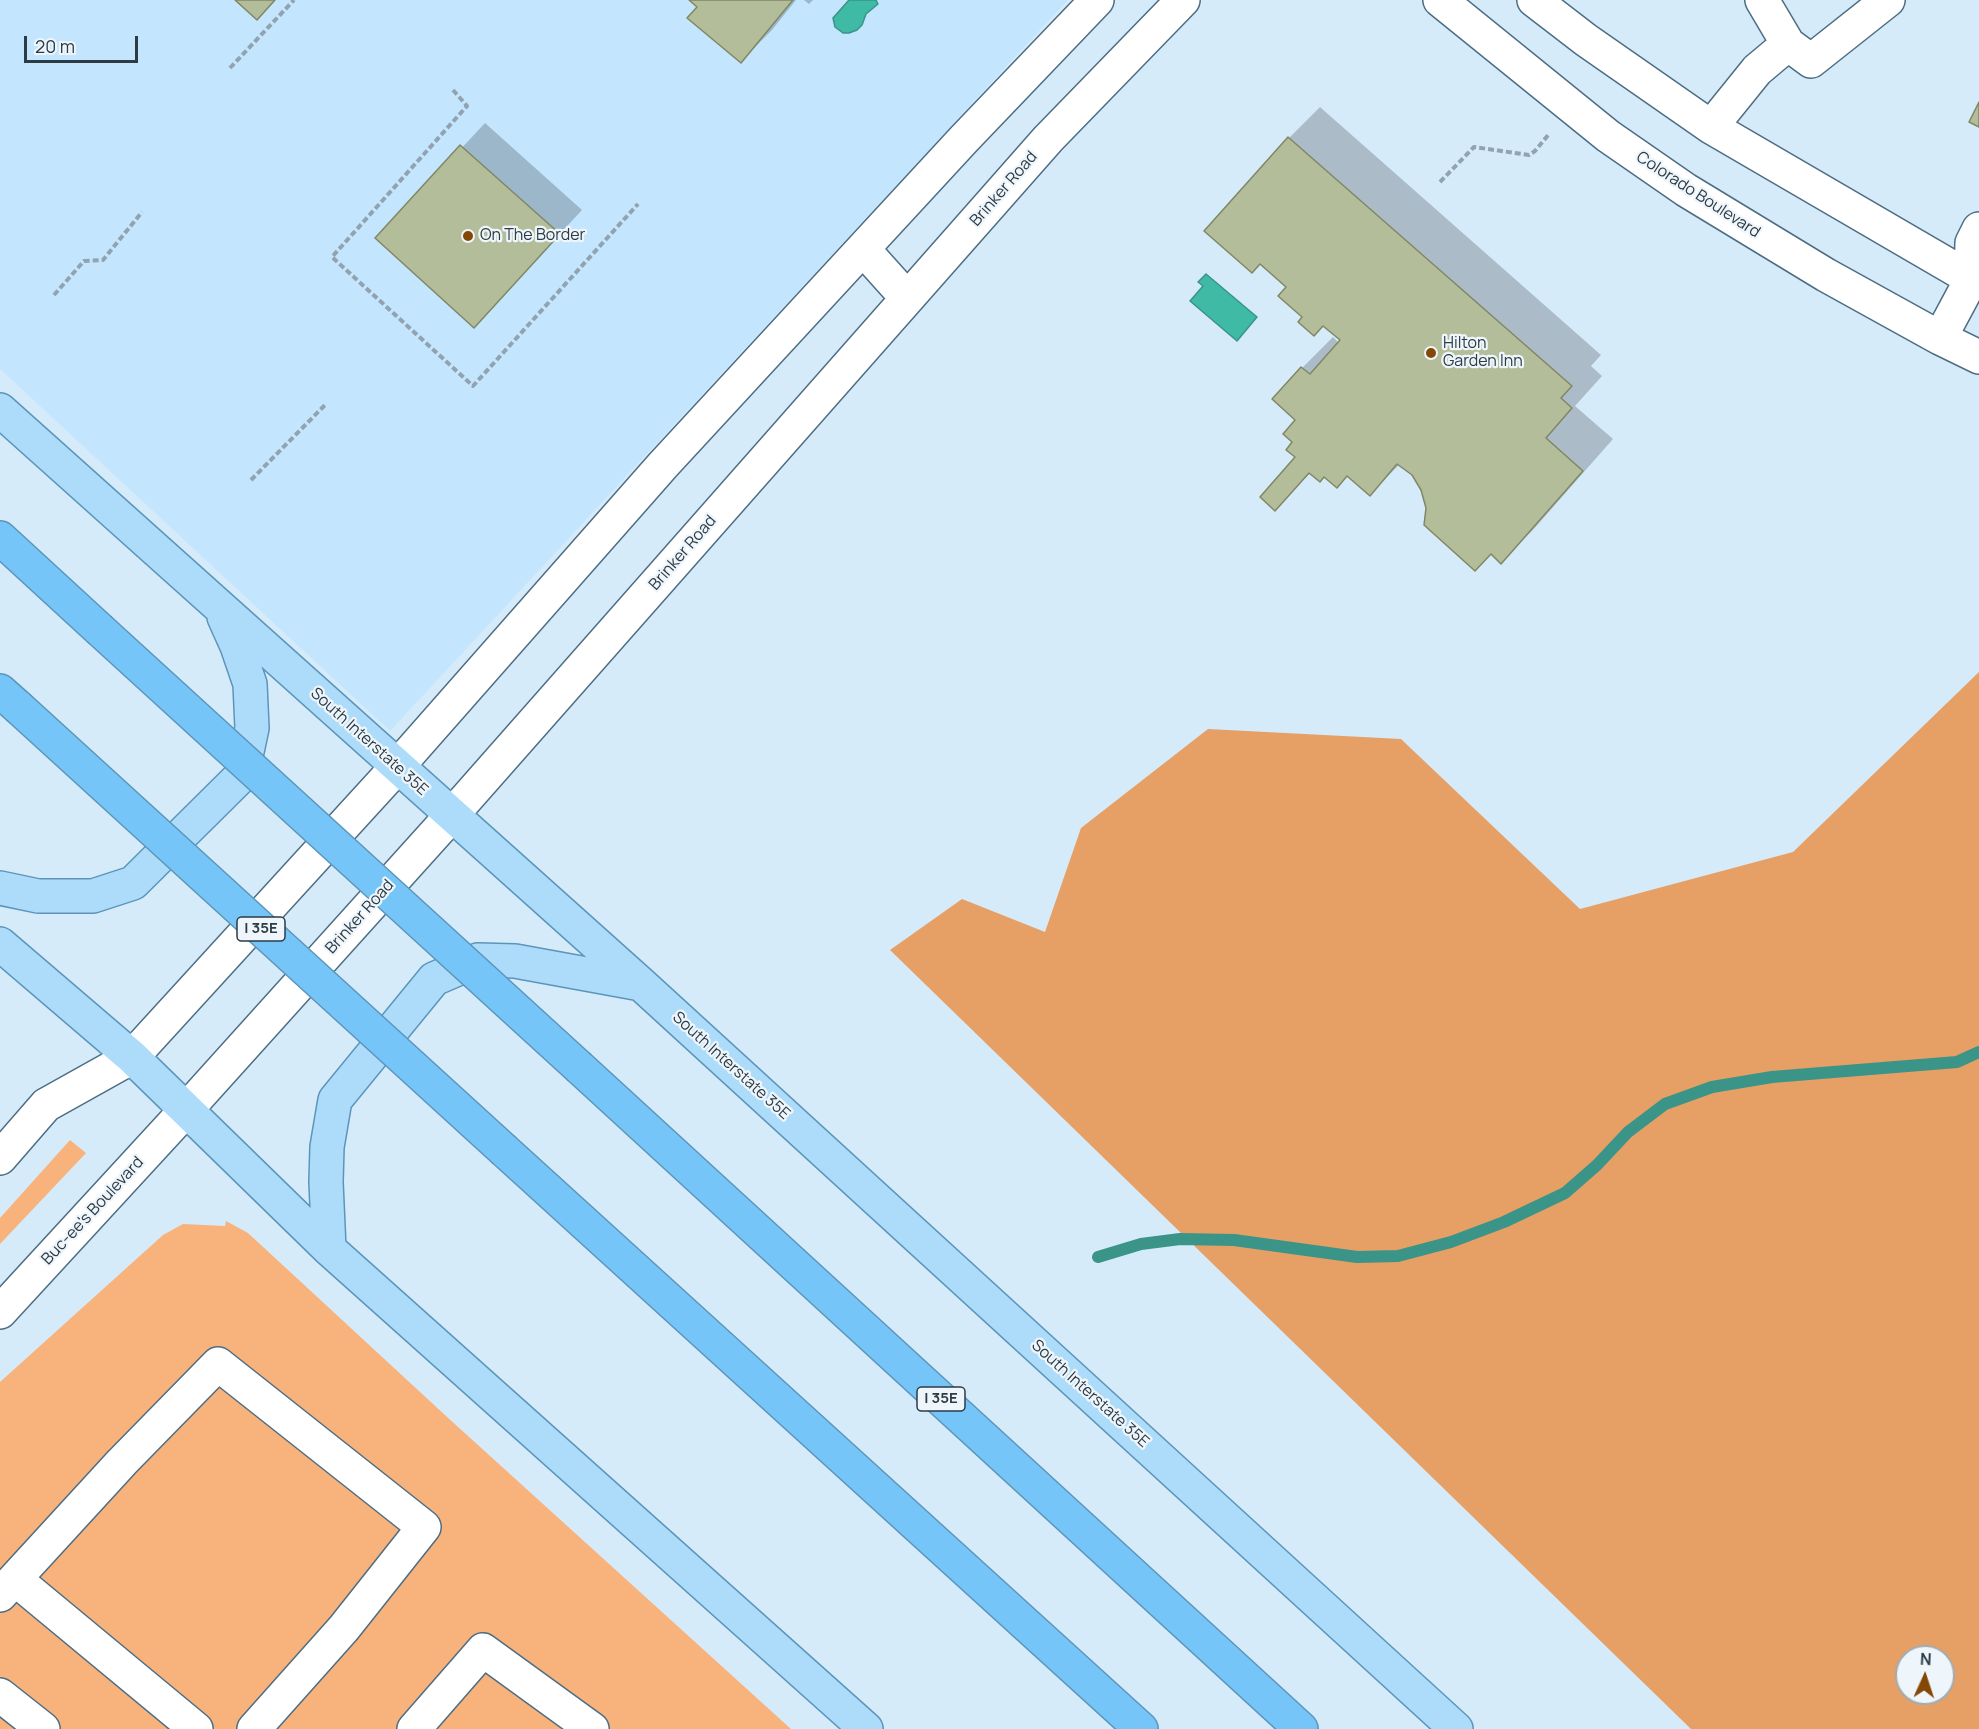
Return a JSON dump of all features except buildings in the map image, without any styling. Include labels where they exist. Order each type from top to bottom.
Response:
[{"type":"highway","name":"I 35E","points":[[0,538],[1301,1729]]},
{"type":"highway","name":"I 35E","points":[[9,699],[1141,1729]]},
{"type":"main road","name":"South Interstate 35E","points":[[0,410],[641,984],[1456,1729]]},
{"type":"main road","points":[[0,888],[38,896],[93,896],[133,884],[242,775],[252,728],[250,684],[237,646],[219,607]]},
{"type":"main road","points":[[0,944],[132,1057],[329,1249],[866,1729]]},
{"type":"main road","points":[[329,1249],[327,1147],[335,1100],[434,979],[478,960],[515,961],[641,984]]},
{"type":"street","points":[[0,1158],[46,1105],[132,1057],[397,767],[663,465],[964,139],[1097,0]]},
{"type":"street","name":"Brinker Road","points":[[186,1110],[451,816],[1048,139],[1183,0]]},
{"type":"street","name":"Colorado Boulevard","points":[[1440,0],[1608,136],[1686,190],[1826,275],[1979,357]]},
{"type":"street","points":[[1534,0],[1586,40],[1711,127],[1976,279]]},
{"type":"street","points":[[1762,0],[1788,44],[1811,61],[1888,0]]},
{"type":"street","points":[[1711,127],[1757,70],[1788,44]]},
{"type":"street","points":[[1940,338],[1976,279],[1972,243],[1979,229]]},
{"type":"street","points":[[863,249],[908,298]]},
{"type":"street","name":"Buc-ee's Boulevard","points":[[0,1312],[186,1110]]},
{"type":"street","points":[[196,1729],[7,1587],[122,1462],[218,1364],[424,1527],[344,1628],[254,1729]]},
{"type":"street","points":[[414,1729],[483,1650],[592,1729]]},
{"type":"street","points":[[0,1695],[44,1729]]},
{"type":"path","points":[[230,68],[294,0]]},
{"type":"path","points":[[453,90],[467,106],[332,257],[473,386],[638,204]]},
{"type":"path","points":[[1440,182],[1474,147],[1529,155],[1550,133]]},
{"type":"path","points":[[54,295],[84,261],[103,260],[142,212]]},
{"type":"path","points":[[251,480],[325,405]]},
{"type":"shaded area","points":[[0,0],[1068,0],[390,731],[0,369]]},
{"type":"shaded area","points":[[849,0],[876,0],[878,4],[866,14],[862,25],[857,30],[843,33],[835,27],[833,18]]},
{"type":"shaded area","points":[[1206,274],[1257,317],[1237,341],[1190,301],[1203,286],[1198,282]]},
{"type":"shaded area","points":[[1979,672],[1979,1729],[1691,1729],[890,950],[962,899],[1045,932],[1081,828],[1208,729],[1401,739],[1580,909],[1793,852]]},
{"type":"shaded area","points":[[70,1140],[86,1153],[0,1244],[0,1218]]},
{"type":"shaded area","points":[[226,1221],[248,1233],[791,1729],[0,1729],[0,1382],[163,1235],[183,1224],[225,1226]]},
{"type":"waterway","points":[[1098,1257],[1141,1244],[1180,1239],[1234,1240],[1357,1257],[1398,1256],[1451,1242],[1504,1222],[1565,1193],[1597,1165],[1628,1132],[1665,1104],[1712,1087],[1772,1077],[1957,1062],[1979,1052]]},
{"type":"place","name":"On The Border","points":[[468,236]]},
{"type":"place","name":"Hilton Garden Inn","points":[[1431,353]]}]
